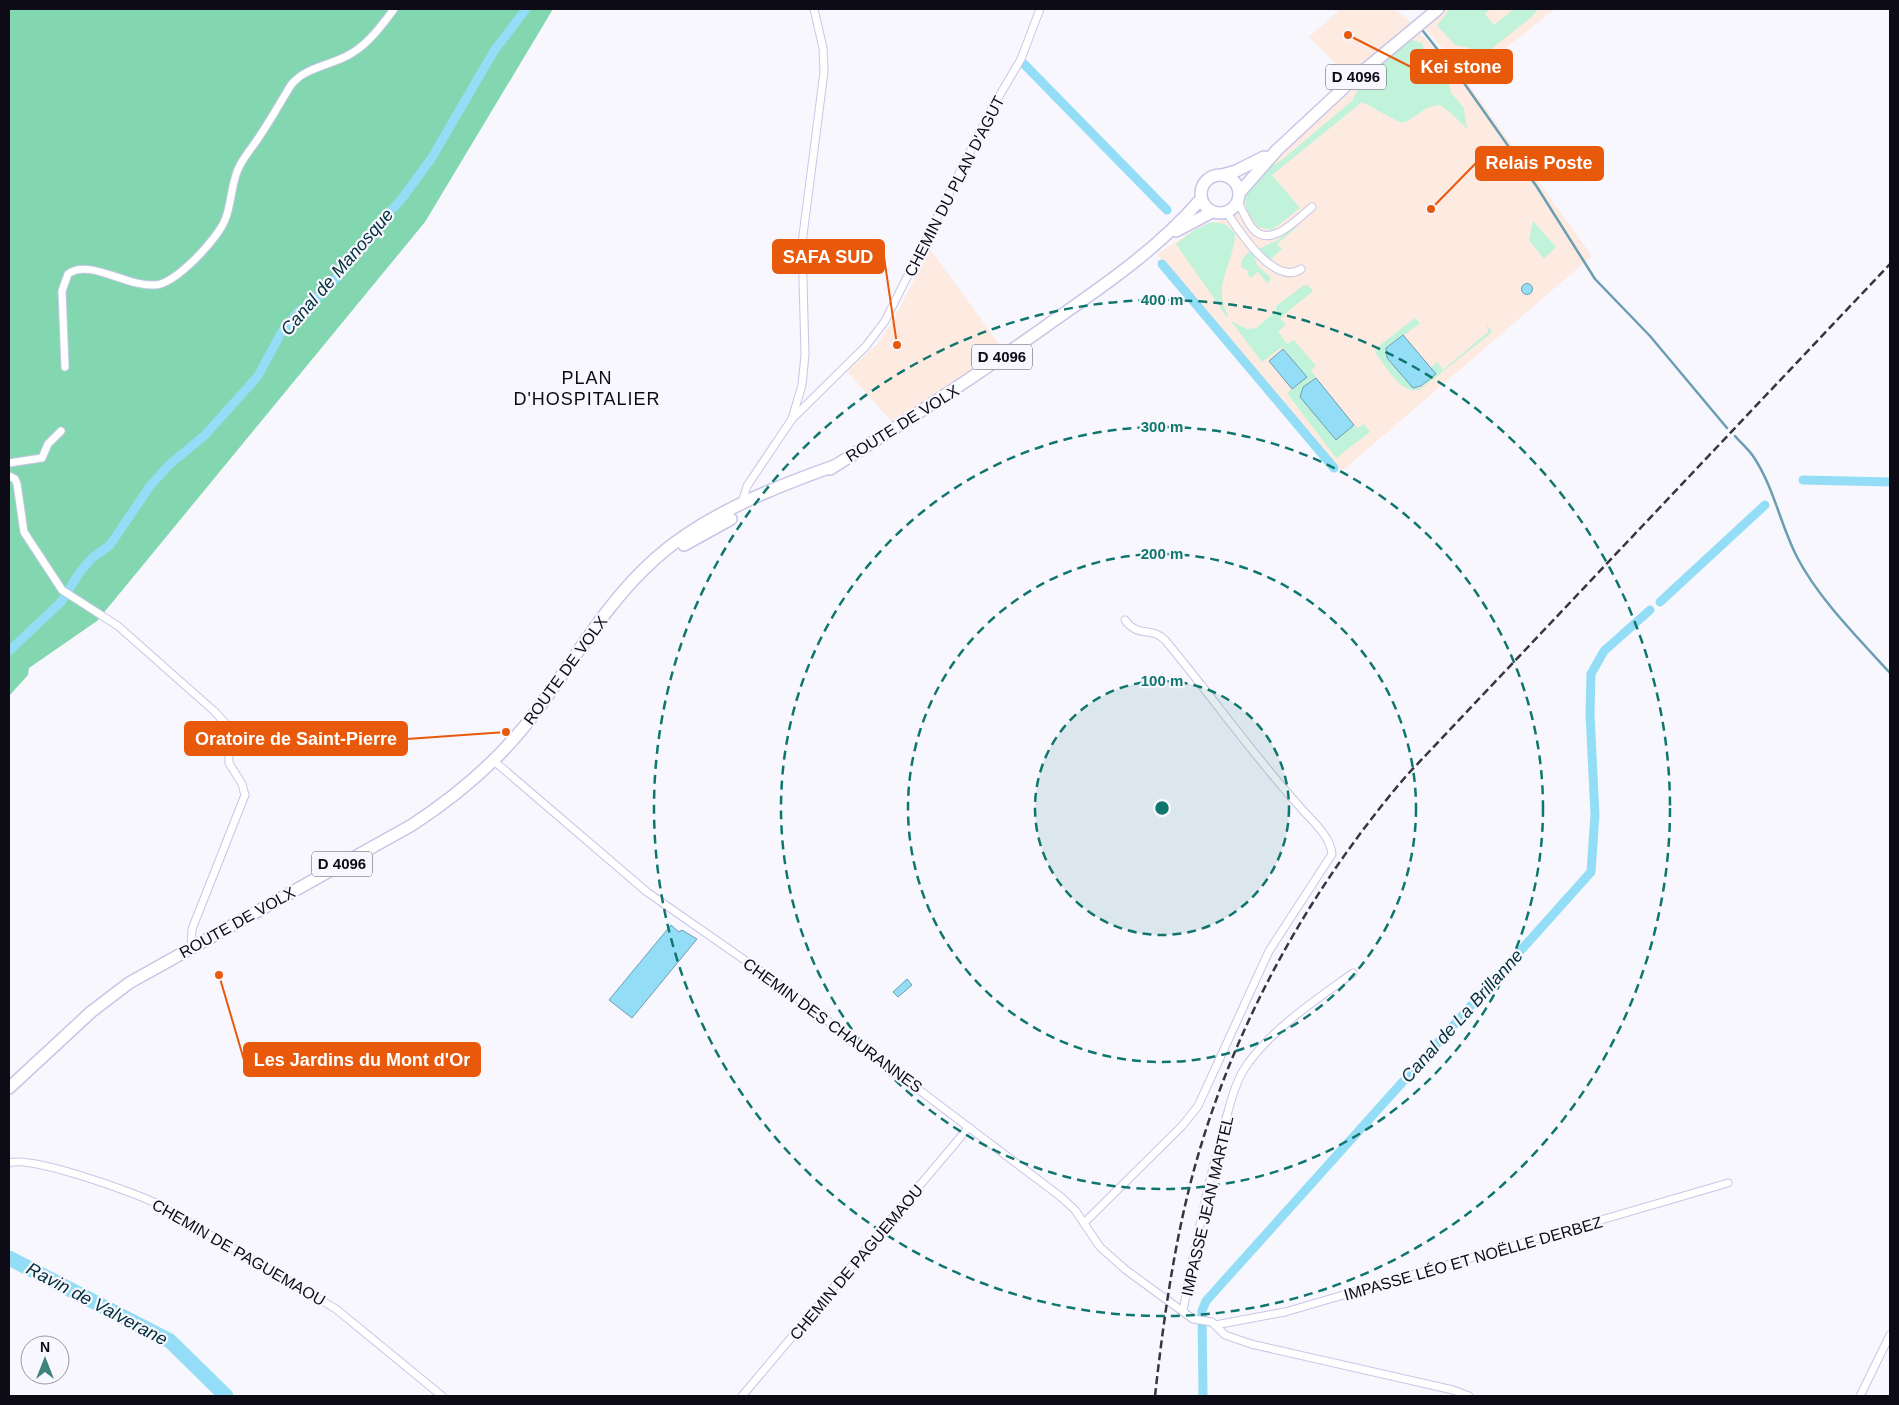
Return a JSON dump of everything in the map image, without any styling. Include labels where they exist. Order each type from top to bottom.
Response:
[{"type":"main road","name":"D 4096","points":[[1239,197],[1277,150],[1350,82],[1438,9]]},
{"type":"main road","name":"D 4096","points":[[1222,175],[1245,167],[1277,150]]},
{"type":"main road","points":[[1222,175],[1234,180],[1239,197],[1227,212],[1212,212],[1205,207],[1201,199],[1202,187],[1210,178],[1222,175]]},
{"type":"main road","name":"ROUTE DE VOLX","points":[[628,588],[697,537],[807,483],[883,438],[964,384],[1092,294],[1164,238],[1201,199]]},
{"type":"main road","name":"ROUTE DE VOLX","points":[[1164,238],[1212,212]]},
{"type":"main road","name":"ROUTE DE VOLX","points":[[9,1088],[73,1027],[111,996],[190,948],[412,825],[445,804],[494,761],[538,710],[590,635],[628,588],[646,567],[669,547],[693,530],[741,505],[808,475],[834,466]]},
{"type":"street","points":[[65,366],[62,291],[68,274],[78,268],[87,268],[130,283],[148,285],[163,284],[175,278],[221,228],[239,167],[291,85],[307,72],[357,50],[380,27],[394,9]]},
{"type":"street","points":[[697,537],[703,528],[738,510],[746,486],[792,419],[804,370],[802,243],[824,84],[823,48],[814,9]]},
{"type":"street","name":"CHEMIN DU PLAN D'AGUT","points":[[792,419],[866,346],[885,321],[992,110],[1021,59],[1040,9]]},
{"type":"street","points":[[1239,197],[1253,228],[1265,235],[1278,234],[1312,207]]},
{"type":"street","points":[[1227,212],[1253,247],[1275,270],[1291,274],[1301,269]]},
{"type":"street","points":[[9,463],[42,458],[48,444],[61,431]]},
{"type":"street","points":[[9,476],[17,484],[24,532],[62,590],[118,626],[214,711],[228,726],[229,763],[242,784],[245,795],[192,929],[190,948]]},
{"type":"street","points":[[1084,1223],[1182,1126],[1198,1106],[1269,951],[1332,854],[1331,846],[1323,833],[1265,767],[1165,640],[1159,635],[1136,631],[1125,620]]},
{"type":"street","name":"CHEMIN DES CHAURANNES","points":[[494,761],[647,892],[779,984],[1067,1202],[1103,1251],[1183,1312],[1215,1325]]},
{"type":"street","name":"IMPASSE JEAN MARTEL","points":[[1183,1312],[1206,1194],[1227,1116],[1243,1071],[1254,1056],[1284,1026],[1353,973]]},
{"type":"street","name":"CHEMIN DE PAGUEMAOU","points":[[742,1396],[969,1127]]},
{"type":"street","name":"CHEMIN DE PAGUEMAOU","points":[[9,1162],[24,1161],[106,1183],[160,1205],[336,1310],[442,1396]]},
{"type":"street","name":"IMPASSE LÉO ET NOËLLE DERBEZ","points":[[1215,1325],[1285,1312],[1728,1183]]},
{"type":"street","points":[[1215,1325],[1227,1337],[1250,1344],[1444,1388],[1469,1396]]},
{"type":"street","points":[[1860,1396],[1890,1335]]},
{"type":"shaded area","points":[[1341,9],[1394,9],[1412,23],[1355,68],[1338,66],[1309,37]]},
{"type":"shaded area","points":[[1444,9],[1555,9],[1469,77],[1423,27]]},
{"type":"shaded area","points":[[1417,30],[1464,78],[1592,256],[1342,471],[1157,254],[1201,225],[1227,219],[1270,160],[1355,88]]},
{"type":"shaded area","points":[[930,249],[1002,348],[938,393],[891,421],[847,371],[877,344],[895,317]]},
{"type":"green space","points":[[9,9],[553,9],[425,222],[97,621],[29,668],[28,675],[9,696]]},
{"type":"green space","points":[[1450,9],[1490,9],[1485,14],[1494,25],[1514,9],[1538,9],[1533,16],[1478,59],[1470,57],[1470,48],[1455,45],[1437,25]]},
{"type":"green space","points":[[1408,39],[1422,43],[1427,59],[1447,72],[1451,93],[1464,108],[1467,129],[1440,105],[1429,107],[1401,123],[1362,102],[1272,175],[1300,208],[1272,230],[1258,227],[1249,215],[1246,206],[1247,192],[1255,179],[1266,168],[1278,163],[1352,101],[1362,82]]},
{"type":"green space","points":[[1533,221],[1556,247],[1544,259],[1529,240]]},
{"type":"green space","points":[[1211,222],[1225,224],[1235,233],[1234,245],[1222,284],[1223,304],[1228,315],[1227,317],[1176,244],[1193,231]]},
{"type":"green space","points":[[1295,225],[1297,227],[1277,244],[1282,249],[1270,260],[1258,249],[1278,240]]},
{"type":"green space","points":[[1250,251],[1253,252],[1257,265],[1271,278],[1268,284],[1258,272],[1251,278],[1247,274],[1249,271],[1241,267],[1242,259]]},
{"type":"green space","points":[[1304,285],[1309,286],[1313,291],[1280,318],[1286,325],[1278,331],[1287,344],[1294,340],[1316,366],[1311,370],[1316,377],[1302,387],[1300,396],[1335,440],[1355,425],[1358,428],[1364,424],[1370,432],[1336,458],[1287,393],[1307,377],[1282,347],[1262,362],[1231,321],[1247,329],[1256,328],[1276,311],[1276,306]]},
{"type":"green space","points":[[1415,318],[1420,323],[1386,349],[1387,358],[1413,388],[1421,388],[1436,374],[1431,368],[1437,362],[1443,370],[1489,331],[1486,324],[1491,333],[1421,389],[1407,389],[1395,379],[1376,354],[1375,349]]},
{"type":"water","points":[[1527,283],[1533,289],[1527,295],[1521,289]]},
{"type":"water","points":[[1403,335],[1436,374],[1421,386],[1413,388],[1387,358],[1386,348]]},
{"type":"water","points":[[1283,349],[1307,377],[1292,389],[1269,361]]},
{"type":"water","points":[[1316,378],[1354,425],[1336,440],[1300,397],[1303,387]]},
{"type":"water","points":[[671,925],[679,932],[682,930],[697,939],[632,1018],[609,1000]]},
{"type":"water","points":[[907,979],[912,985],[898,997],[893,992]]},
{"type":"waterway","name":"Canal de Manosque","points":[[9,651],[61,602],[80,572],[92,558],[110,545],[150,486],[169,465],[205,435],[258,376],[281,333],[298,312],[315,300],[333,282],[374,228],[400,201],[431,159],[494,51],[526,9]]},
{"type":"waterway","points":[[1423,31],[1464,83],[1537,187],[1595,279],[1650,336],[1727,428]]},
{"type":"waterway","points":[[1024,64],[1167,210]]},
{"type":"waterway","points":[[1162,264],[1334,468]]},
{"type":"waterway","points":[[1735,436],[1751,453],[1760,468],[1797,557],[1816,588],[1840,618],[1890,673]]},
{"type":"waterway","name":"Canal de La Brillanne","points":[[1803,480],[1890,482]]},
{"type":"waterway","name":"Canal de La Brillanne","points":[[1660,602],[1765,505]]},
{"type":"waterway","name":"Canal de La Brillanne","points":[[1203,1396],[1202,1311],[1206,1301],[1591,872],[1595,815],[1590,714],[1591,674],[1604,651],[1650,610]]},
{"type":"waterway","name":"Ravin de Valverane","points":[[9,1258],[170,1341],[226,1396]]},
{"type":"railway","points":[[1155,1396],[1165,1315],[1179,1234],[1191,1181],[1207,1125],[1250,1017],[1305,915],[1371,820],[1407,775],[1890,264]]},
{"type":"place","name":"Kei stone","points":[[1348,35]]},
{"type":"place","name":"Relais Poste","points":[[1431,209]]},
{"type":"place","name":"SAFA SUD","points":[[897,345]]},
{"type":"place","name":"Oratoire de Saint-Pierre","points":[[506,732]]},
{"type":"place","name":"Les Jardins du Mont d'Or","points":[[219,975]]},
{"type":"district","name":"PLAN D'HOSPITALIER","points":[[587,388]]}]
